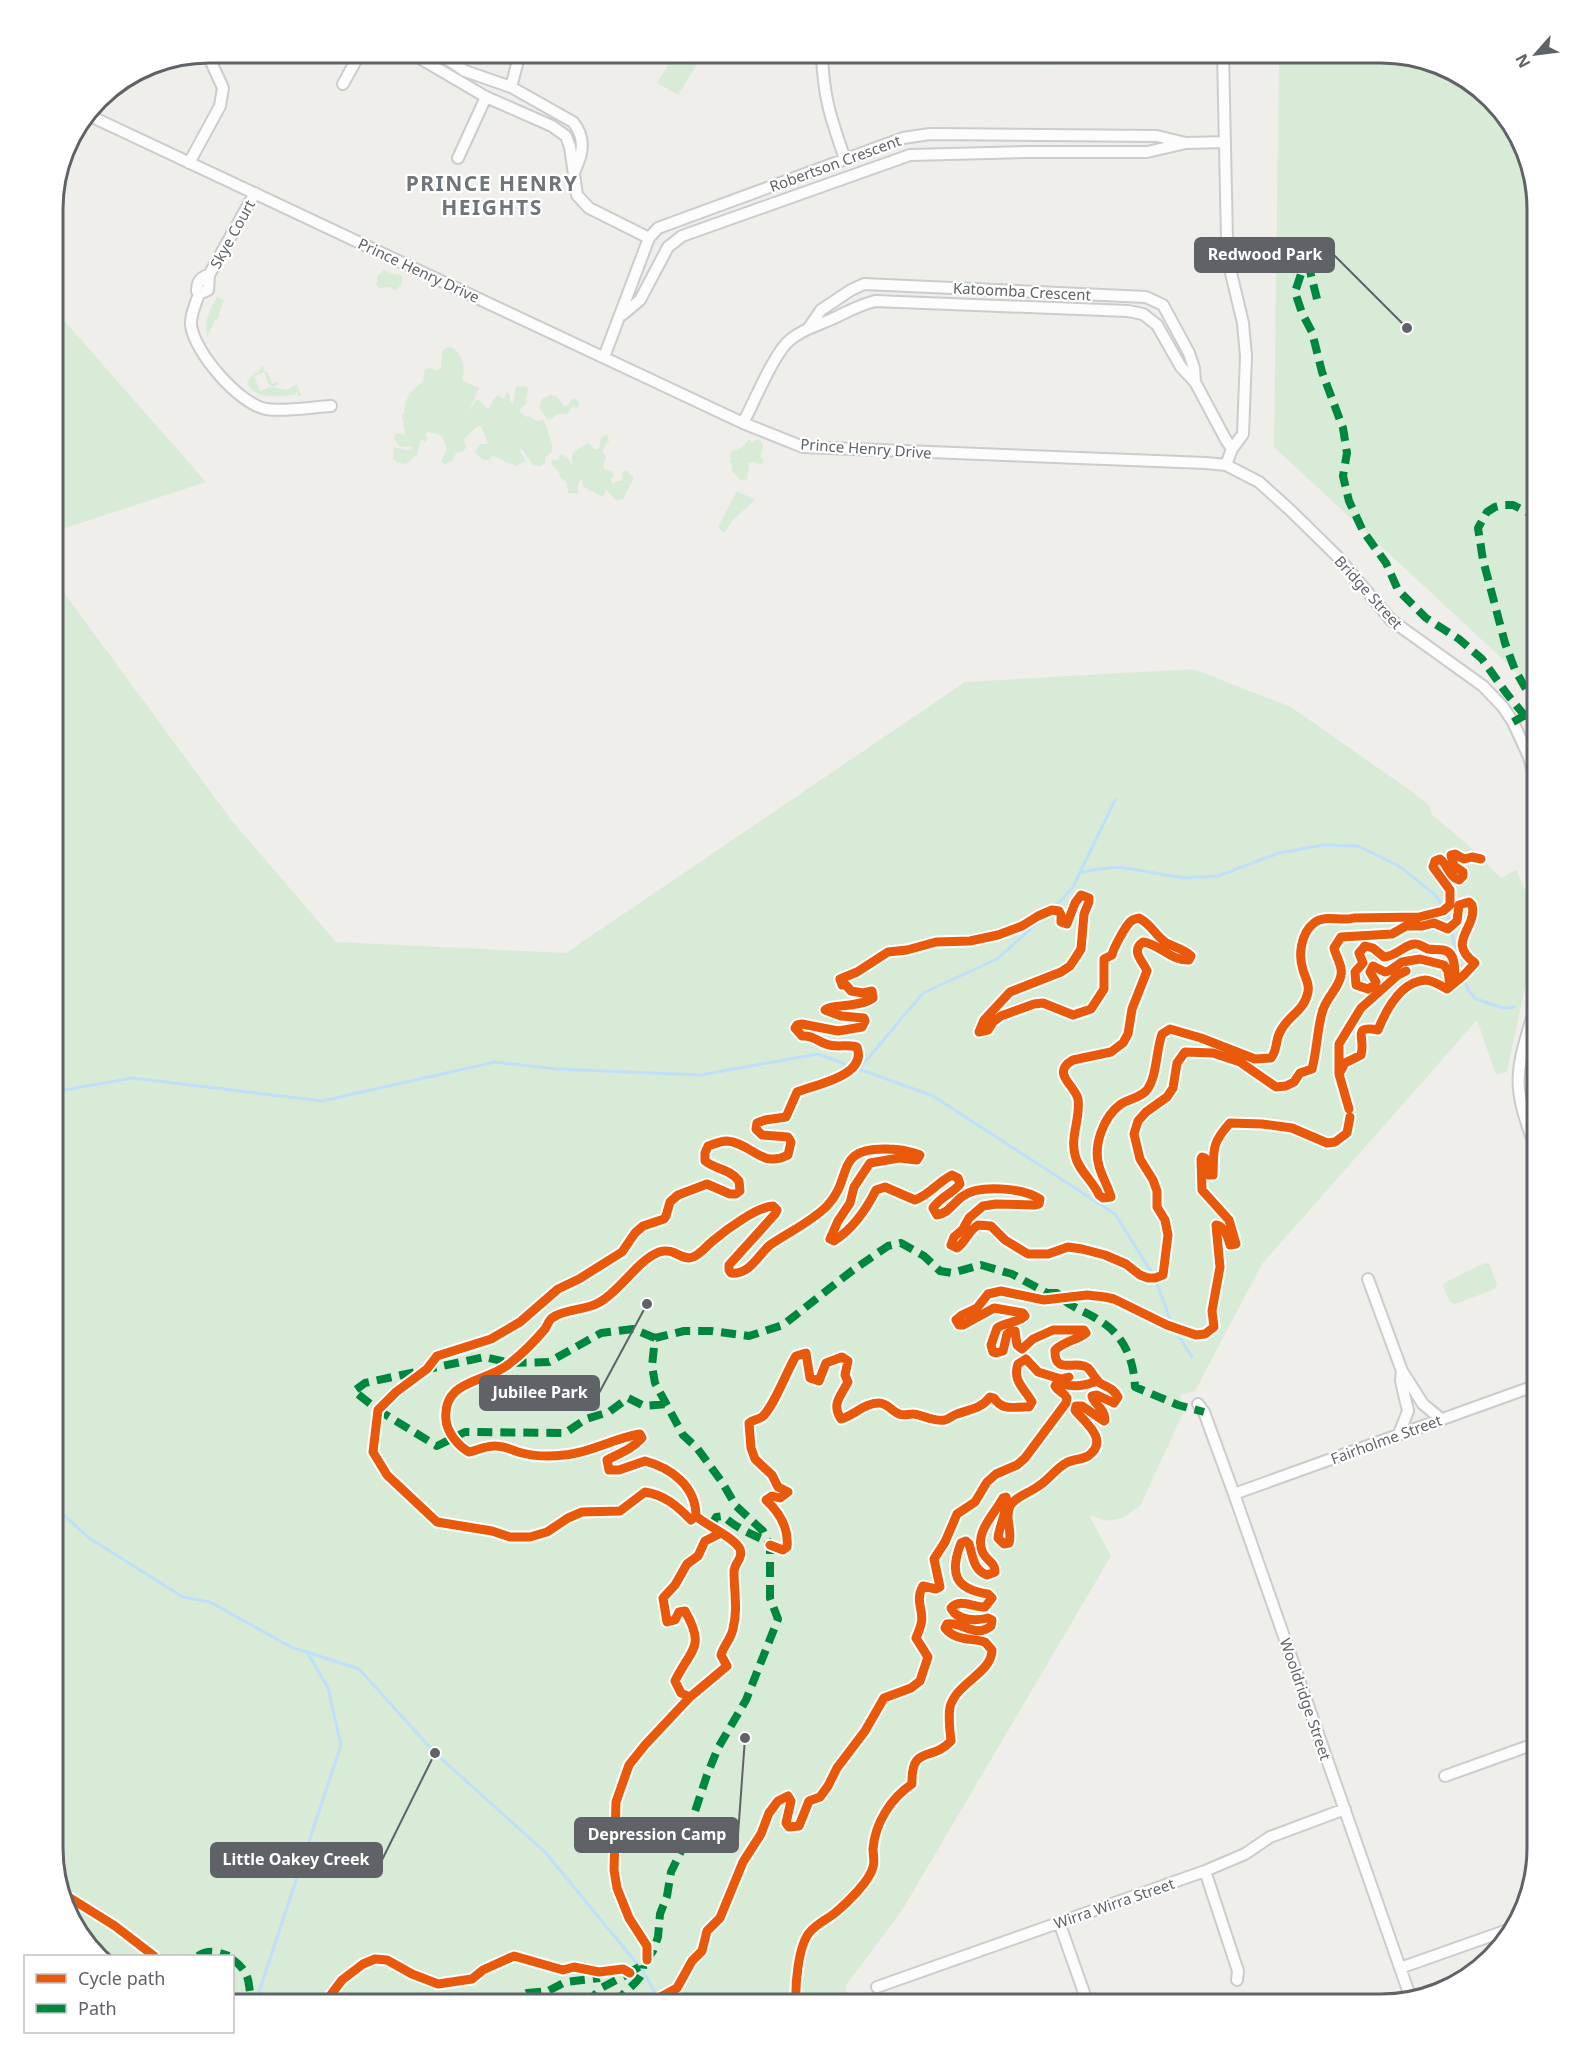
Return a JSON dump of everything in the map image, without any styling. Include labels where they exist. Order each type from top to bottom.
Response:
[{"type":"street","points":[[189,163],[220,106],[223,88],[212,63]]},
{"type":"street","points":[[343,84],[354,63]]},
{"type":"street","points":[[429,63],[486,97],[552,126],[566,136],[570,147],[577,195],[589,208],[649,238]]},
{"type":"street","points":[[454,63],[465,71],[511,87],[573,122],[582,139],[582,151],[574,171]]},
{"type":"street","points":[[511,87],[517,63]]},
{"type":"street","points":[[823,63],[825,94],[845,159]]},
{"type":"street","points":[[1223,63],[1227,240],[1231,273],[1243,323],[1246,356],[1243,434],[1232,449],[1226,465]]},
{"type":"street","points":[[458,158],[486,97]]},
{"type":"street","name":"Prince Henry Drive","points":[[95,118],[743,423],[794,444],[821,448],[1226,465]]},
{"type":"street","name":"Robertson Crescent","points":[[604,357],[649,238],[658,228],[845,159],[903,138],[930,134],[1157,136],[1185,143]]},
{"type":"street","name":"Robertson Crescent","points":[[621,315],[640,300],[668,247],[682,236],[910,155],[1147,152],[1185,143],[1225,142]]},
{"type":"street","name":"Skye Court","points":[[255,193],[209,274],[208,290],[199,294],[191,320],[195,339],[223,379],[247,401],[268,409],[331,406]]},
{"type":"street","name":"Katoomba Crescent","points":[[810,326],[822,310],[864,284],[1146,297],[1163,305],[1188,353],[1194,368],[1195,382]]},
{"type":"street","name":"Katoomba Crescent","points":[[743,423],[778,356],[789,340],[810,326],[830,320],[862,304],[875,301],[1128,311],[1143,314],[1157,325],[1181,367],[1195,382],[1232,449]]},
{"type":"street","name":"Bridge Street","points":[[1226,465],[1259,482],[1289,509],[1337,556],[1391,620],[1483,686],[1503,707],[1527,752]]},
{"type":"street","points":[[1527,1041],[1520,1066],[1519,1088],[1527,1123]]},
{"type":"street","points":[[1368,1280],[1402,1371],[1423,1404],[1442,1419]]},
{"type":"street","points":[[1399,1434],[1408,1411],[1401,1381],[1402,1371]]},
{"type":"street","name":"Fairholme Street","points":[[1234,1494],[1527,1389]]},
{"type":"street","name":"Wooldridge Street","points":[[1198,1404],[1204,1412],[1234,1494],[1408,1991]]},
{"type":"street","points":[[1445,1776],[1527,1747]]},
{"type":"street","name":"Wirra Wirra Street","points":[[877,1987],[1205,1871],[1245,1854],[1270,1837],[1345,1809]]},
{"type":"street","points":[[1205,1871],[1238,1971],[1237,1980]]},
{"type":"street","points":[[1059,1922],[1084,1994]]},
{"type":"street","points":[[1400,1968],[1499,1933]]},
{"type":"green space","points":[[669,63],[698,63],[678,95],[657,83]]},
{"type":"green space","points":[[1018,63],[1053,63],[1053,65]]},
{"type":"green space","points":[[1279,63],[1390,63],[1437,74],[1470,93],[1497,120],[1512,145],[1526,190],[1527,682],[1274,447]]},
{"type":"green space","points":[[384,270],[403,277],[401,285],[395,291],[390,287],[379,288],[376,285],[378,275]]},
{"type":"green space","points":[[217,297],[224,300],[220,316],[215,320],[207,337],[207,321]]},
{"type":"green space","points":[[63,319],[206,482],[63,529]]},
{"type":"green space","points":[[450,347],[461,356],[464,371],[462,380],[479,388],[468,414],[476,400],[480,400],[488,410],[498,395],[504,399],[507,392],[513,404],[516,387],[526,386],[528,389],[527,403],[519,410],[526,417],[529,416],[536,421],[544,420],[552,444],[552,452],[545,458],[545,463],[541,466],[533,465],[522,449],[520,451],[526,461],[516,466],[493,456],[488,460],[483,460],[475,452],[480,444],[488,444],[481,426],[478,426],[464,439],[466,448],[456,453],[453,460],[445,464],[441,462],[447,449],[443,438],[427,432],[425,435],[428,439],[425,442],[421,439],[417,455],[406,464],[398,463],[393,459],[394,447],[406,450],[412,448],[411,446],[400,447],[394,438],[395,434],[405,433],[402,414],[404,414],[408,395],[423,381],[425,369],[431,368],[437,371],[441,368],[442,352],[445,348]]},
{"type":"green space","points":[[262,365],[265,372],[268,372],[272,384],[278,382],[279,384],[273,387],[269,385],[264,372],[254,376],[260,391],[270,387],[287,390],[297,384],[301,396],[298,396],[297,392],[294,395],[267,396],[255,392],[247,382],[255,372],[258,373]]},
{"type":"green space","points":[[551,395],[556,396],[564,406],[576,398],[579,407],[576,408],[573,405],[568,414],[557,414],[550,420],[547,419],[539,408],[542,399]]},
{"type":"green space","points":[[607,434],[609,442],[602,450],[606,457],[603,467],[612,471],[614,476],[611,478],[612,484],[622,481],[622,473],[626,470],[634,478],[623,499],[615,500],[606,489],[603,497],[583,487],[582,479],[578,483],[578,494],[568,493],[567,483],[561,478],[558,470],[551,465],[552,460],[558,460],[563,454],[565,458],[567,456],[572,466],[572,453],[588,443],[594,449],[599,449],[601,438]]},
{"type":"green space","points":[[750,439],[752,443],[758,439],[762,442],[763,448],[760,455],[764,462],[760,465],[755,462],[749,463],[747,479],[741,481],[732,470],[732,464],[729,462],[730,455]]},
{"type":"green space","points":[[737,491],[755,500],[733,520],[724,533],[718,527]]},
{"type":"green space","points":[[63,592],[232,821],[336,942],[566,953],[965,682],[1193,669],[1291,707],[1430,806],[1431,814],[1467,844],[1501,878],[1516,870],[1527,895],[1527,978],[1507,1071],[1496,1075],[1477,1020],[1262,1264],[1195,1391],[1180,1395],[1184,1411],[1140,1506],[1122,1518],[1107,1521],[1089,1515],[1111,1556],[901,1912],[846,1985],[845,1994],[234,1994],[234,1955],[110,1955],[99,1944],[78,1912],[68,1885],[63,1848]]},
{"type":"green space","points":[[1485,1263],[1489,1264],[1497,1283],[1495,1289],[1455,1304],[1450,1302],[1443,1286],[1446,1282]]},
{"type":"waterway","points":[[859,1069],[923,993],[997,959],[1052,910],[1073,887],[1115,800]]},
{"type":"waterway","points":[[1080,873],[1119,867],[1184,878],[1218,876],[1279,853],[1323,845],[1358,846],[1399,866],[1434,894],[1441,903],[1452,926],[1453,939],[1468,990],[1476,999],[1503,1008],[1514,1007]]},
{"type":"waterway","points":[[63,1090],[133,1078],[322,1101],[495,1062],[557,1069],[700,1075],[818,1054],[933,1096],[1115,1214],[1155,1278],[1173,1327],[1192,1357]]},
{"type":"waterway","points":[[63,1514],[89,1538],[183,1597],[210,1602],[291,1647],[359,1669],[435,1753],[545,1852],[643,1971],[656,1994]]},
{"type":"waterway","points":[[258,1994],[341,1745],[328,1688],[307,1652]]},
{"type":"marked path","points":[[1317,299],[1307,266],[1301,274],[1295,292],[1312,332],[1322,372],[1343,428],[1347,453],[1343,476],[1349,501],[1363,531],[1386,563],[1398,590],[1426,618],[1459,639],[1482,659],[1525,716]]},
{"type":"marked path","points":[[1527,512],[1513,505],[1495,507],[1487,512],[1478,528],[1483,560],[1505,643],[1515,670],[1527,691]]},
{"type":"marked path","points":[[1513,722],[1527,714]]},
{"type":"marked path","points":[[626,1974],[643,1965],[653,1951],[671,1872],[684,1845],[707,1775],[718,1748],[746,1700],[778,1619],[770,1598],[770,1545],[763,1531],[736,1506],[697,1448],[683,1435],[655,1383],[652,1366],[655,1338],[684,1331],[711,1331],[749,1336],[783,1325],[853,1270],[888,1246],[901,1243],[924,1256],[940,1271],[952,1273],[981,1265],[1012,1274],[1047,1293],[1057,1293],[1071,1305],[1106,1325],[1120,1339],[1129,1357],[1135,1387],[1178,1405],[1204,1412]]},
{"type":"marked path","points":[[655,1338],[633,1329],[601,1333],[549,1362],[511,1363],[484,1357],[365,1383],[354,1391],[378,1410],[437,1446],[465,1432],[565,1433],[586,1419],[609,1412],[628,1398],[644,1406],[668,1404]]},
{"type":"marked path","points":[[710,1525],[716,1517],[723,1516],[739,1528],[769,1542]]},
{"type":"marked path","points":[[200,1955],[209,1952],[226,1955]]},
{"type":"marked path","points":[[234,1961],[248,1978],[250,1994]]},
{"type":"marked path","points":[[623,1994],[641,1976],[643,1965]]},
{"type":"marked path","points":[[596,1994],[601,1988],[630,1973]]},
{"type":"marked path","points":[[525,1994],[548,1991],[565,1982],[600,1978]]},
{"type":"cycle path","points":[[1447,989],[1475,963],[1467,955],[1462,941],[1473,913],[1469,902],[1459,905],[1457,921],[1448,929],[1434,923],[1406,926],[1392,934],[1341,937],[1334,948],[1340,965],[1340,980],[1324,1008],[1312,1069],[1300,1073],[1294,1082],[1276,1087],[1240,1062],[1213,1053],[1185,1052],[1177,1063],[1173,1088],[1167,1097],[1146,1112],[1138,1121],[1134,1134],[1140,1159],[1157,1191],[1157,1207],[1165,1220],[1168,1235],[1163,1275],[1148,1278],[1126,1264],[1082,1249],[1068,1247],[1048,1254],[1028,1254],[1005,1240],[991,1226],[978,1225],[957,1248],[951,1245],[954,1237],[963,1229],[969,1218],[983,1206],[1034,1205],[1039,1204],[1040,1199],[1012,1190],[979,1190],[963,1196],[948,1210],[937,1215],[933,1208],[960,1184],[958,1178],[952,1175],[915,1200],[885,1187],[876,1190],[859,1218],[834,1241],[830,1239],[838,1221],[850,1203],[854,1187],[870,1163],[899,1158],[917,1160],[920,1155],[900,1150],[871,1150],[859,1153],[852,1159],[835,1195],[821,1212],[770,1245],[749,1268],[738,1273],[731,1273],[729,1265],[775,1214],[777,1210],[773,1206],[742,1219],[693,1257],[685,1258],[670,1251],[659,1252],[651,1256],[607,1297],[589,1307],[552,1318],[537,1339],[509,1364],[458,1389],[451,1397],[447,1407],[448,1429],[461,1446],[469,1452],[495,1446],[541,1456],[558,1456],[574,1454],[640,1434],[642,1438],[634,1445],[607,1460],[609,1470],[619,1470],[645,1461],[664,1468],[681,1480],[692,1496],[696,1516],[691,1520],[670,1502],[645,1492],[620,1511],[582,1512],[547,1532],[530,1537],[510,1537],[492,1531],[437,1522],[387,1475],[373,1452],[378,1410],[396,1392],[427,1369],[437,1356],[491,1339],[520,1322],[558,1289],[579,1279],[622,1252],[635,1233],[643,1226],[664,1219],[670,1202],[678,1195],[707,1184],[730,1194],[740,1191],[739,1181],[735,1177],[705,1161],[708,1146],[727,1141],[771,1159],[788,1155],[791,1142],[788,1137],[762,1135],[756,1129],[757,1123],[786,1117],[797,1092],[838,1078],[855,1065],[858,1057],[857,1047],[826,1044],[812,1037],[802,1036],[795,1028],[802,1024],[838,1031],[862,1027],[864,1018],[841,1016],[825,1010],[873,998],[872,991],[863,993],[851,991],[846,985],[842,985],[840,979],[857,972],[888,952],[907,950],[936,942],[970,941],[998,935],[1022,926],[1052,910],[1059,911],[1061,922],[1067,924],[1075,903],[1081,895],[1089,898],[1084,914],[1081,949],[1070,966],[1061,972],[1010,992],[984,1020],[979,1032],[988,1030],[1001,1016],[1034,1004],[1043,1003],[1073,1015],[1091,1009],[1104,989],[1104,959],[1112,955],[1125,928],[1134,919],[1139,918],[1165,942],[1191,956],[1189,960],[1182,960],[1149,943],[1143,942],[1139,945],[1137,952],[1147,971],[1132,1009],[1128,1034],[1123,1043],[1111,1052],[1073,1060],[1066,1065],[1064,1070],[1066,1079],[1078,1099],[1074,1141],[1077,1160],[1099,1195],[1103,1198],[1111,1197],[1097,1158],[1101,1132],[1109,1116],[1121,1104],[1137,1097],[1150,1086],[1162,1034],[1170,1029],[1201,1038],[1255,1059],[1271,1058],[1283,1026],[1306,999],[1308,986],[1301,951],[1303,938],[1314,923],[1323,919],[1419,917],[1443,911],[1450,905],[1450,890],[1433,867],[1435,861],[1440,859],[1459,880],[1463,872],[1454,866],[1451,855],[1455,854],[1464,859],[1472,857],[1481,859]]},
{"type":"cycle path","points":[[1450,986],[1448,971],[1444,965],[1420,959],[1402,962],[1385,972],[1373,966],[1370,972],[1376,982],[1375,985],[1368,989],[1356,985],[1355,972],[1363,963],[1359,953],[1365,946],[1373,948],[1384,957],[1412,944],[1428,949],[1443,950],[1448,952],[1453,959],[1454,983]]},
{"type":"cycle path","points":[[1339,1074],[1339,1044],[1361,1008],[1398,975],[1406,971]]},
{"type":"cycle path","points":[[1349,1109],[1339,1074],[1345,1063],[1361,1055],[1362,1031],[1365,1029],[1378,1030],[1395,998],[1401,991],[1416,982],[1430,981],[1447,989]]},
{"type":"cycle path","points":[[796,1994],[798,1967],[805,1939],[815,1927],[845,1904],[871,1873],[874,1865],[874,1839],[885,1812],[897,1796],[912,1784],[915,1763],[919,1758],[937,1751],[951,1741],[950,1707],[959,1691],[980,1672],[990,1658],[992,1650],[985,1642],[959,1637],[945,1628],[947,1624],[953,1624],[979,1631],[991,1626],[992,1620],[988,1618],[978,1620],[962,1618],[951,1608],[962,1603],[985,1607],[992,1598],[988,1594],[968,1588],[958,1578],[956,1563],[961,1543],[966,1541],[969,1544],[974,1562],[982,1573],[987,1575],[995,1572],[994,1566],[983,1553],[981,1538],[986,1524],[1003,1498],[1006,1497],[1007,1501],[998,1538],[1004,1544],[1009,1543],[1010,1538],[1008,1511],[1012,1503],[1041,1484],[1062,1466],[1088,1456],[1094,1450],[1097,1444],[1096,1437],[1089,1425],[1075,1410],[1076,1406],[1082,1406],[1104,1421],[1105,1416],[1092,1396],[1097,1395],[1114,1403],[1118,1397],[1112,1390],[1100,1383],[1088,1368],[1058,1363],[1055,1350],[1086,1333],[1084,1330],[1053,1330],[1033,1339],[1022,1349],[1017,1345],[1015,1331],[1011,1331],[1007,1334],[1003,1351],[996,1353],[993,1352],[991,1345],[997,1328],[1022,1318],[1025,1316],[1023,1313],[994,1308],[963,1325],[959,1325],[956,1320],[977,1308],[988,1294],[1001,1291],[1044,1300],[1087,1295],[1114,1299],[1167,1325],[1196,1335],[1205,1334],[1214,1327],[1212,1311],[1220,1267],[1216,1225],[1227,1235],[1230,1245],[1236,1244],[1229,1220],[1202,1190],[1202,1157],[1205,1158],[1209,1175],[1213,1175],[1215,1148],[1219,1136],[1230,1123],[1292,1128],[1327,1143],[1335,1142],[1347,1133],[1350,1117]]},
{"type":"cycle path","points":[[770,1545],[783,1550],[787,1547],[787,1533],[782,1521],[766,1500],[772,1496],[780,1498],[788,1492],[778,1487],[772,1475],[755,1459],[751,1448],[749,1423],[767,1412],[796,1356],[806,1353],[810,1378],[819,1381],[826,1363],[842,1357],[848,1361],[845,1375],[848,1382],[837,1404],[841,1419],[869,1405],[879,1403],[885,1404],[901,1415],[916,1414],[941,1420],[979,1406],[990,1397],[1005,1407],[1029,1407],[1032,1402],[1017,1375],[1018,1364],[1026,1359],[1038,1372],[1061,1379],[1069,1377]]},
{"type":"cycle path","points":[[666,1994],[677,1988],[692,1961],[702,1951],[707,1931],[720,1918],[743,1862],[761,1834],[769,1813],[778,1801],[788,1796],[791,1801],[786,1823],[789,1827],[799,1826],[809,1801],[820,1797],[837,1768],[865,1731],[884,1698],[911,1688],[920,1681],[928,1657],[916,1638],[922,1620],[920,1591],[923,1586],[936,1589],[940,1587],[934,1559],[945,1542],[957,1514],[975,1502],[987,1482],[996,1474],[1017,1465],[1025,1458],[1066,1403],[1066,1396],[1055,1386],[1057,1383],[1077,1386],[1097,1381]]},
{"type":"cycle path","points":[[647,1960],[647,1946],[629,1918],[617,1888],[614,1870],[616,1802],[629,1765],[645,1745],[690,1697],[727,1666],[721,1655],[731,1636],[736,1608],[734,1571],[740,1549],[732,1540],[696,1516]]},
{"type":"cycle path","points":[[690,1697],[681,1693],[675,1681],[694,1648],[695,1633],[685,1611],[679,1612],[675,1620],[667,1622],[663,1598],[675,1585],[687,1564],[698,1556],[705,1541],[719,1534]]},
{"type":"cycle path","points":[[73,1899],[115,1926],[153,1955]]},
{"type":"cycle path","points":[[332,1994],[342,1980],[363,1964],[375,1959],[387,1960],[412,1974],[438,1984],[472,1979],[483,1970],[514,1956],[563,1970],[574,1967],[599,1972],[623,1969],[630,1973]]},
{"type":"place","name":"Redwood Park","points":[[1407,328]]},
{"type":"place","name":"Jubilee Park","points":[[647,1304]]},
{"type":"place","name":"Depression Camp","points":[[745,1738]]},
{"type":"place","name":"Little Oakey Creek","points":[[435,1753]]},
{"type":"district","name":"PRINCE HENRY HEIGHTS","points":[[492,195]]}]
